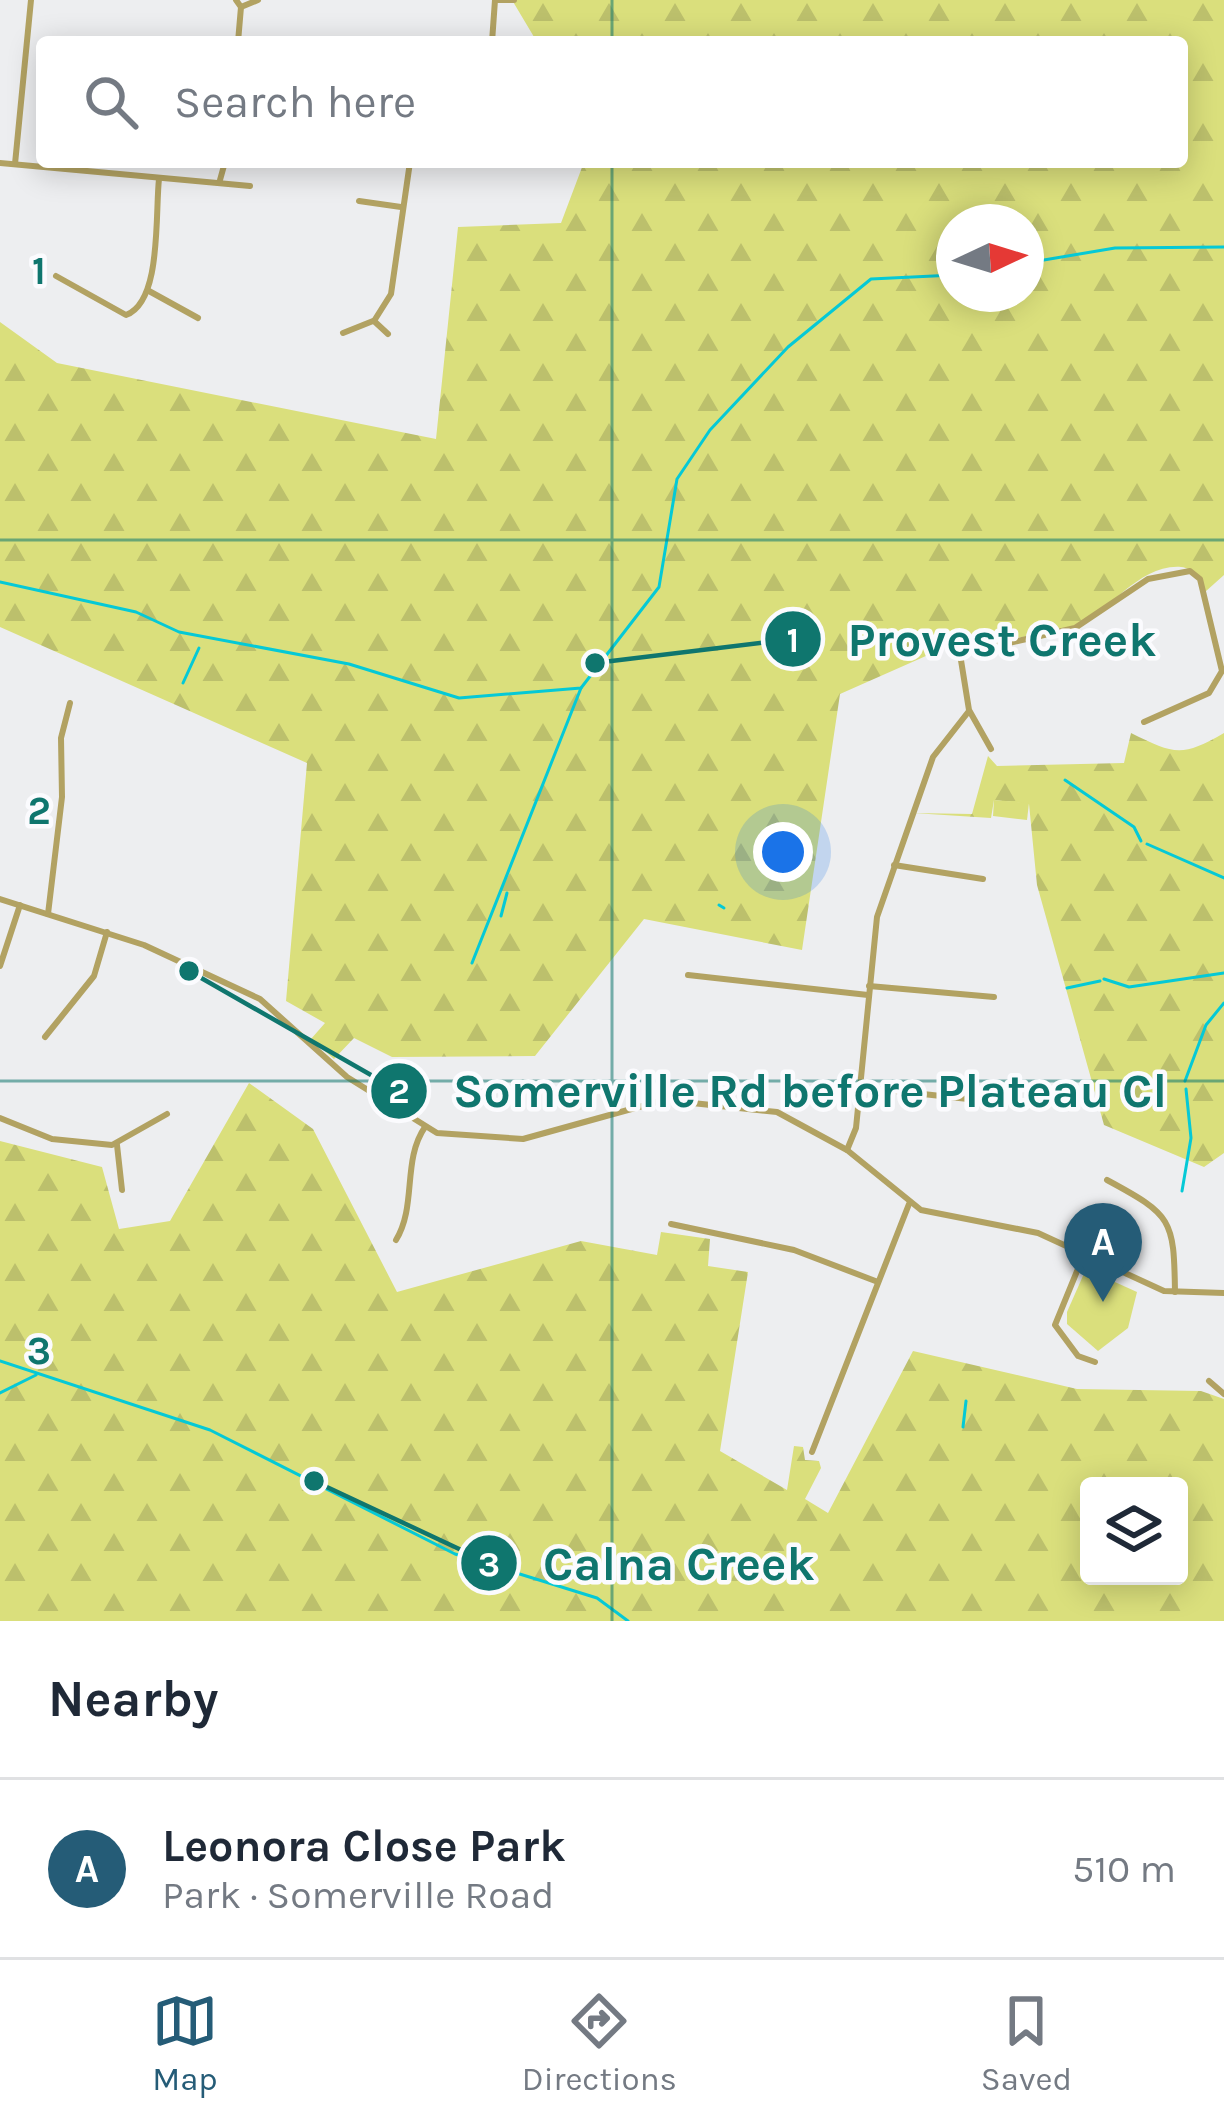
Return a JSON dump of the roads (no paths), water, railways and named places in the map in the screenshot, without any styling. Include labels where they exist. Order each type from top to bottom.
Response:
[{"type":"street","points":[[15,165],[31,0]]},
{"type":"street","points":[[238,36],[238,4],[258,0]]},
{"type":"street","points":[[493,36],[497,0],[514,0]]},
{"type":"street","points":[[26,49],[36,50]]},
{"type":"street","points":[[0,163],[36,167]]},
{"type":"street","points":[[48,168],[250,186]]},
{"type":"street","points":[[220,180],[223,168]]},
{"type":"street","points":[[343,333],[374,321],[391,294],[409,168]]},
{"type":"street","points":[[56,276],[126,316],[140,308],[149,291],[159,178]]},
{"type":"street","points":[[359,201],[400,207]]},
{"type":"street","points":[[149,291],[199,318]]},
{"type":"street","points":[[374,321],[388,334]]},
{"type":"street","points":[[991,748],[969,710],[958,665],[966,650],[1075,628],[1141,583],[1166,573],[1196,573],[1222,658],[1218,683],[1190,703],[1144,722]]},
{"type":"street","points":[[47,914],[62,797],[61,738],[70,703]]},
{"type":"street","points":[[847,1150],[860,1088],[873,934],[933,758],[969,710]]},
{"type":"street","points":[[894,865],[983,879]]},
{"type":"street","points":[[0,899],[107,932],[272,1005],[347,1077],[425,1127],[456,1137],[524,1138],[650,1102],[677,1100],[777,1112],[847,1150],[909,1204],[1038,1233],[1144,1284],[1175,1292],[1224,1293]]},
{"type":"street","points":[[0,966],[20,905]]},
{"type":"street","points":[[45,1037],[94,976],[107,932]]},
{"type":"street","points":[[688,975],[994,997]]},
{"type":"street","points":[[860,1088],[1004,1103]]},
{"type":"street","points":[[0,1118],[52,1139],[117,1144],[167,1114]]},
{"type":"street","points":[[396,1240],[408,1209],[415,1142],[425,1127]]},
{"type":"street","points":[[117,1144],[122,1190]]},
{"type":"street","points":[[1108,1180],[1158,1208],[1168,1220],[1174,1234],[1175,1292]]},
{"type":"street","points":[[812,1452],[909,1204]]},
{"type":"street","points":[[671,1224],[794,1250],[878,1282]]},
{"type":"street","points":[[1084,1254],[1055,1325],[1078,1356],[1095,1362]]},
{"type":"street","points":[[1209,1381],[1224,1394]]},
{"type":"waterway","points":[[1044,260],[1115,248],[1224,247]]},
{"type":"waterway","points":[[0,582],[136,612],[179,632],[349,664],[459,698],[581,688],[659,587],[677,479],[710,430],[788,347],[871,279],[936,276]]},
{"type":"waterway","points":[[183,683],[199,648]]},
{"type":"waterway","points":[[472,963],[581,688]]},
{"type":"waterway","points":[[1065,780],[1134,827],[1141,841]]},
{"type":"waterway","points":[[1147,844],[1224,878]]},
{"type":"waterway","points":[[759,867],[776,869]]},
{"type":"waterway","points":[[501,916],[507,893]]},
{"type":"waterway","points":[[719,905],[724,908]]},
{"type":"waterway","points":[[1104,979],[1129,987],[1224,973]]},
{"type":"waterway","points":[[1067,988],[1100,981]]},
{"type":"waterway","points":[[1185,1081],[1206,1025],[1224,1003]]},
{"type":"waterway","points":[[1182,1191],[1191,1138],[1186,1089]]},
{"type":"waterway","points":[[0,1361],[210,1430],[455,1554],[597,1598],[628,1621]]},
{"type":"waterway","points":[[0,1393],[36,1375]]},
{"type":"waterway","points":[[963,1427],[966,1401]]},
{"type":"place","name":"Provest Creek","points":[[595,663]]},
{"type":"place","name":"Somerville Rd before Plateau Cl","points":[[189,971]]},
{"type":"place","name":"Leonora Close Park","points":[[1103,1302]]},
{"type":"place","name":"Calna Creek","points":[[314,1481]]}]
